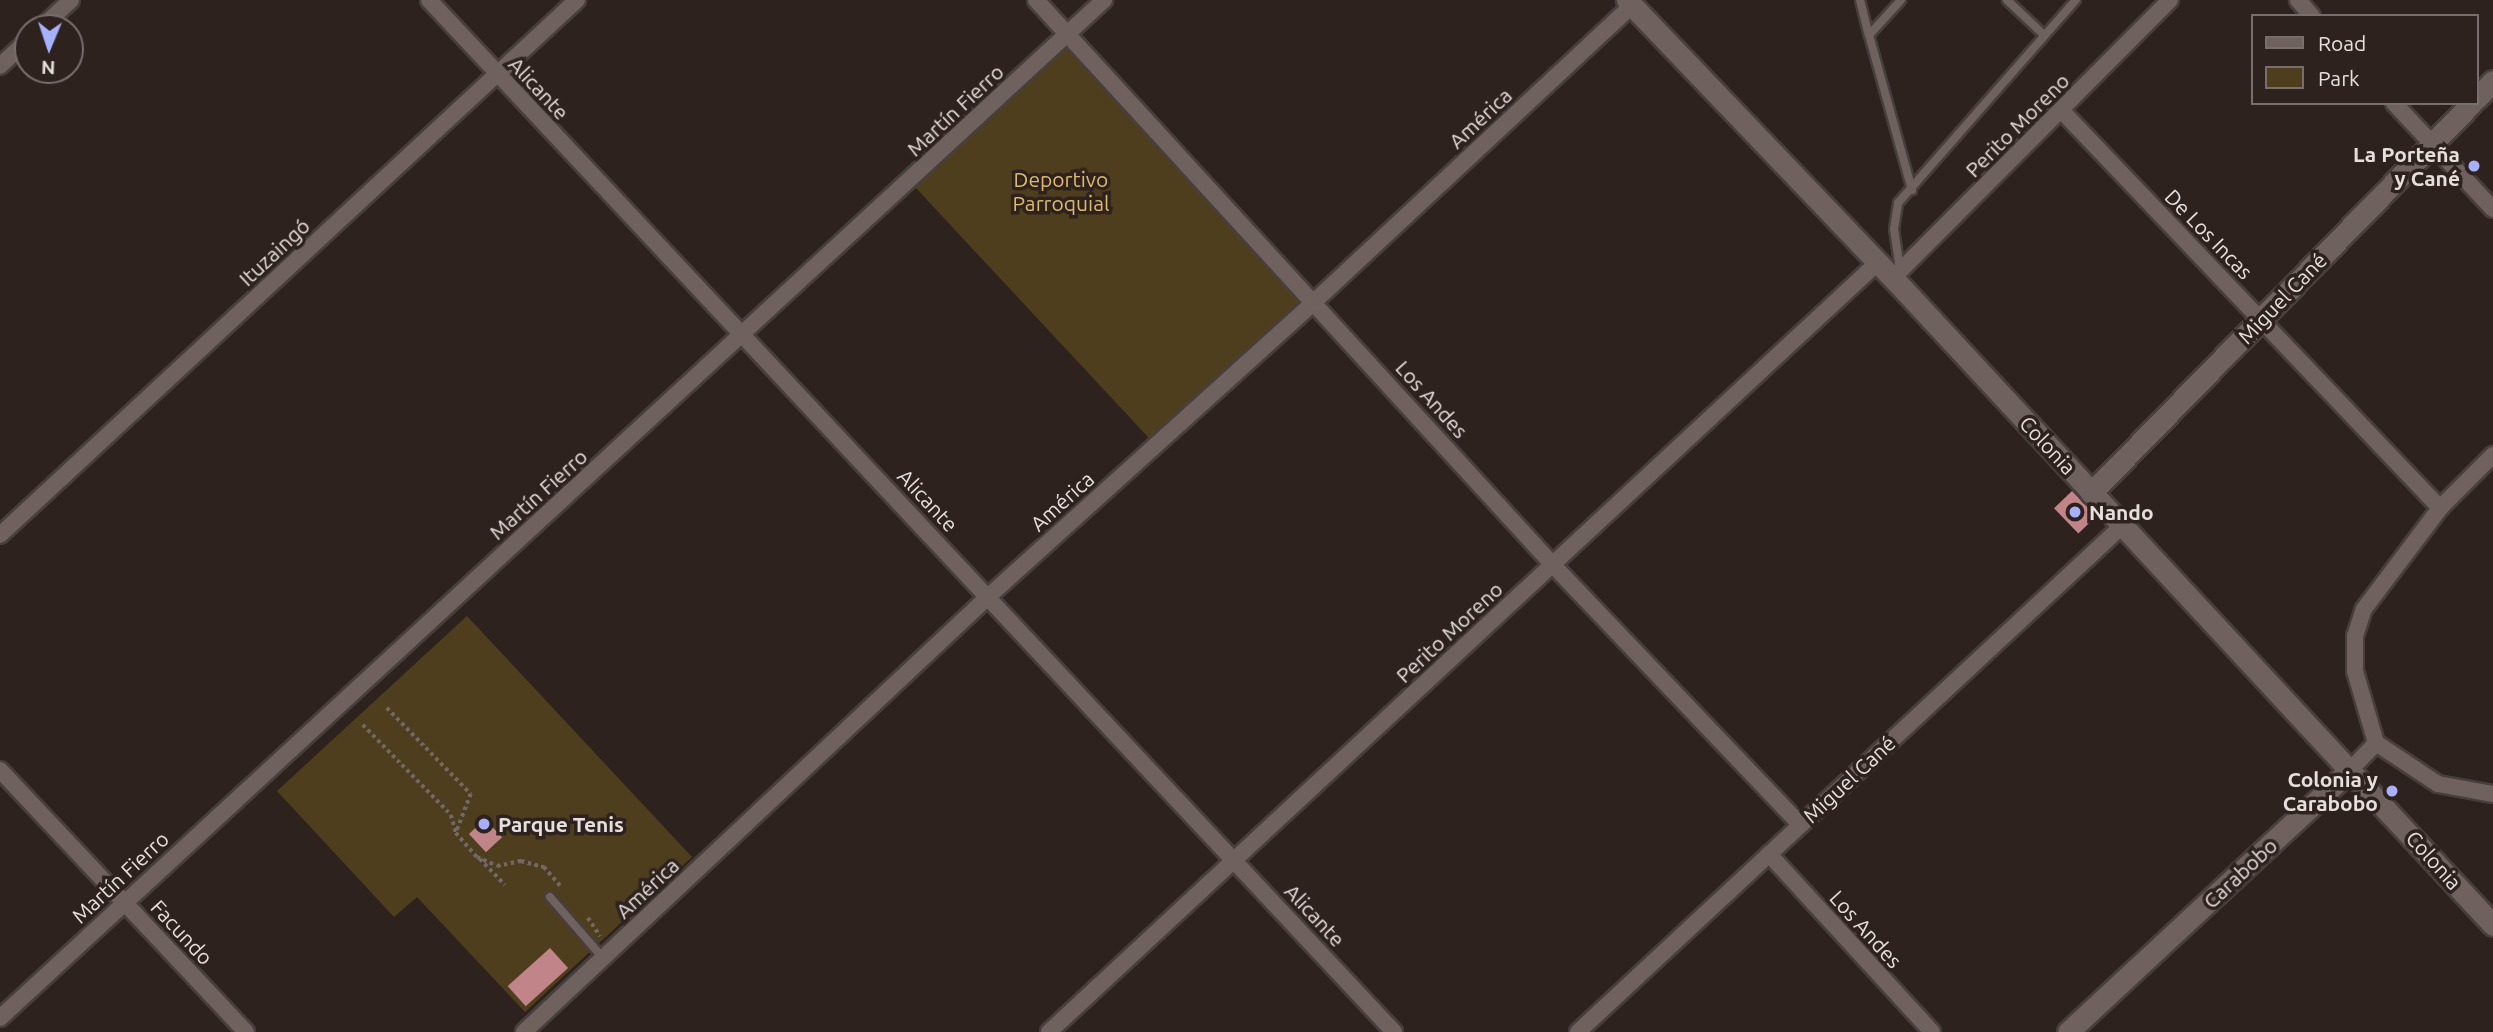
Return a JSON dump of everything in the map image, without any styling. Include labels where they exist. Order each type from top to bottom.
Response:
[{"type":"street","name":"Alicante","points":[[429,0],[989,595],[1394,1032]]},
{"type":"street","name":"Ituzaingó","points":[[0,535],[577,0]]},
{"type":"street","name":"Los Andes","points":[[1036,0],[1315,301],[1553,565],[1800,824]]},
{"type":"street","name":"Martín Fierro","points":[[0,1018],[124,900],[744,335],[1104,0]]},
{"type":"street","name":"Perito Moreno","points":[[1897,274],[2170,0]]},
{"type":"street","points":[[2298,0],[2310,14]]},
{"type":"street","name":"Colonia","points":[[1630,3],[1877,263],[1897,274],[2121,527],[2351,769],[2493,925]]},
{"type":"street","name":"América","points":[[524,1032],[599,953],[989,595],[1315,301],[1630,3]]},
{"type":"street","points":[[0,66],[14,53]]},
{"type":"street","points":[[2479,96],[2493,81]]},
{"type":"street","points":[[2395,105],[2493,209]]},
{"type":"street","name":"Miguel Cané","points":[[2091,493],[2470,105]]},
{"type":"street","name":"De Los Incas","points":[[2062,110],[2440,508]]},
{"type":"street","name":"Perito Moreno","points":[[1049,1032],[1877,263]]},
{"type":"street","points":[[2493,455],[2440,508],[2381,581],[2355,636],[2357,682],[2376,743],[2438,784],[2493,794]]},
{"type":"street","name":"Miguel Cané","points":[[1577,1032],[2121,527]]},
{"type":"street","name":"Carabobo","points":[[2068,1032],[2376,743]]},
{"type":"street","name":"Facundo","points":[[0,770],[246,1032]]},
{"type":"street","name":"Los Andes","points":[[1769,854],[1932,1032]]},
{"type":"lane","points":[[1860,0],[1912,190]]},
{"type":"lane","points":[[1869,35],[1901,0]]},
{"type":"lane","points":[[2007,0],[2043,34]]},
{"type":"lane","points":[[1897,274],[1895,211],[2008,83],[2043,34],[2076,0]]},
{"type":"lane","points":[[550,897],[599,953]]},
{"type":"path","points":[[387,708],[471,794],[456,833]]},
{"type":"path","points":[[363,725],[451,815],[456,833],[505,885]]},
{"type":"path","points":[[477,857],[497,866],[521,861],[544,867],[568,895]]},
{"type":"path","points":[[584,914],[601,933],[599,953]]},
{"type":"green space","name":"Deportivo Parroquial","points":[[1065,43],[1308,303],[1156,445],[913,185]]},
{"type":"green space","name":"Parque Tenis","points":[[467,616],[692,857],[525,1012],[417,897],[394,917],[277,791]]},
{"type":"building","name":"Nando","points":[[2072,491],[2096,516],[2078,534],[2054,508]]},
{"type":"building","points":[[485,819],[502,837],[486,852],[469,834]]},
{"type":"building","points":[[550,948],[568,968],[526,1006],[508,986]]},
{"type":"place","name":"La Porteña y Cané","points":[[2474,166]]},
{"type":"place","name":"Nando","points":[[2075,512]]},
{"type":"place","name":"Colonia y Carabobo","points":[[2392,791]]},
{"type":"place","name":"Parque Tenis","points":[[484,824]]}]
